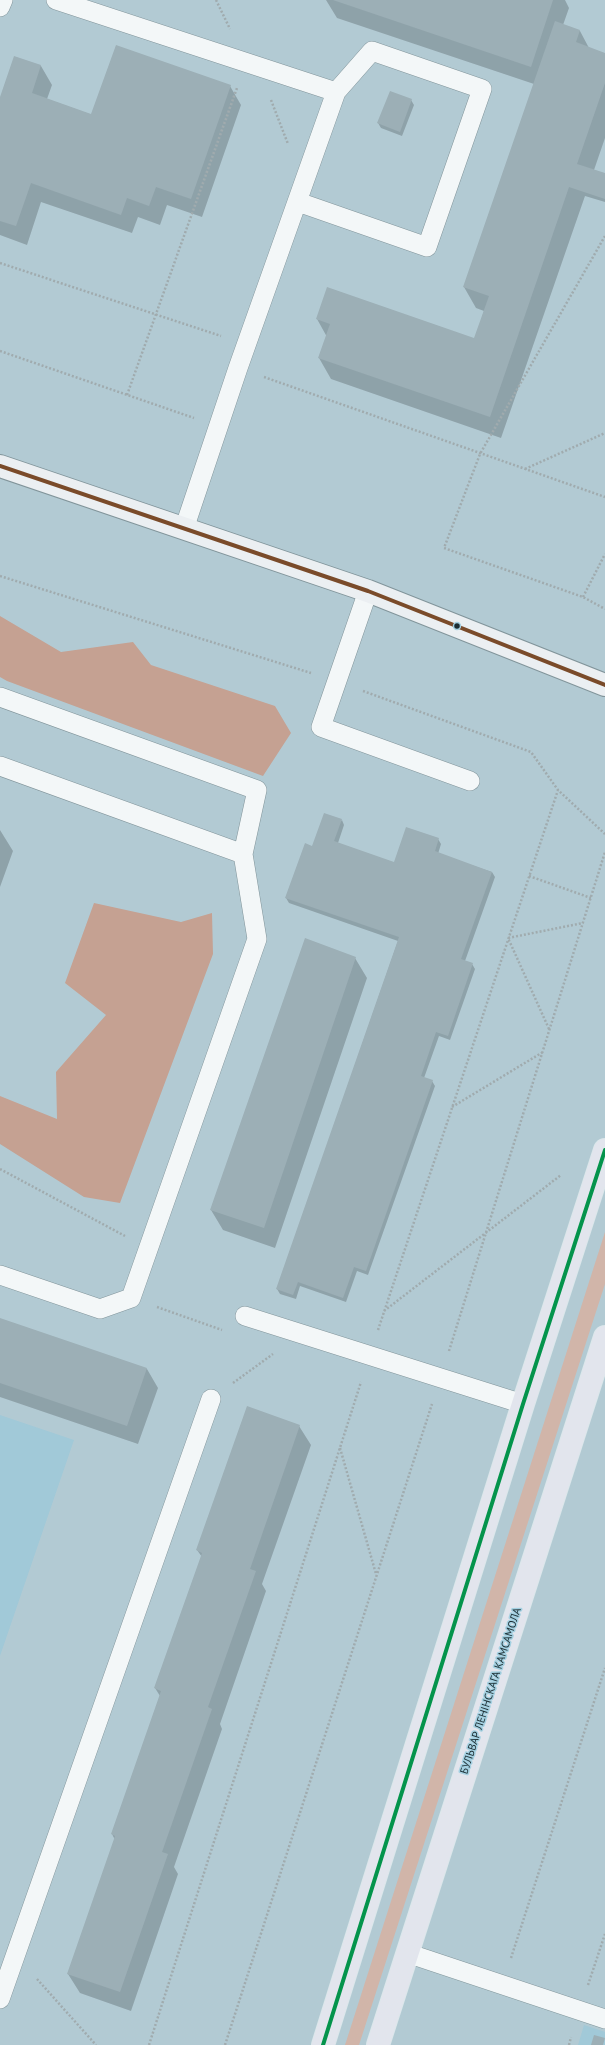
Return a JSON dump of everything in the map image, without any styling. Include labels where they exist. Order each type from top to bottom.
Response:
[{"type":"main road","points":[[0,466],[368,591],[605,685]]},
{"type":"main road","points":[[323,2045],[523,1404],[605,1150]]},
{"type":"main road","name":"БУЛЬВАР ЛЕНІНСКАГА КАМСАМОЛА","points":[[378,2045],[605,1336]]},
{"type":"lane","points":[[0,7],[3,0]]},
{"type":"lane","points":[[56,0],[336,92]]},
{"type":"lane","points":[[184,528],[238,368],[336,92],[372,51],[482,89],[427,247],[300,195]]},
{"type":"lane","points":[[368,591],[321,727],[470,781]]},
{"type":"lane","points":[[0,697],[257,790],[243,854],[257,939],[131,1298],[100,1309],[0,1275]]},
{"type":"lane","points":[[0,766],[243,854]]},
{"type":"lane","points":[[245,1316],[523,1404]]},
{"type":"lane","points":[[0,1999],[211,1399]]},
{"type":"lane","points":[[407,1953],[605,2019]]},
{"type":"path","points":[[246,63],[274,104],[300,195]]},
{"type":"path","points":[[127,395],[246,63]]},
{"type":"path","points":[[605,236],[480,454],[444,548],[583,597],[605,609]]},
{"type":"path","points":[[0,263],[247,345]]},
{"type":"path","points":[[0,351],[219,427]]},
{"type":"path","points":[[238,368],[605,497]]},
{"type":"path","points":[[525,469],[605,433]]},
{"type":"path","points":[[583,597],[605,554]]},
{"type":"path","points":[[0,576],[297,669]]},
{"type":"path","points":[[337,682],[531,752],[558,790],[605,834]]},
{"type":"path","points":[[149,2045],[369,1356],[558,790]]},
{"type":"path","points":[[225,2045],[488,1230],[605,852]]},
{"type":"path","points":[[529,876],[591,898]]},
{"type":"path","points":[[508,938],[583,923]]},
{"type":"path","points":[[508,938],[550,1030]]},
{"type":"path","points":[[452,1107],[543,1052]]},
{"type":"path","points":[[0,1170],[149,1249]]},
{"type":"path","points":[[384,1311],[561,1175]]},
{"type":"path","points":[[211,1399],[278,1351]]},
{"type":"path","points":[[340,1447],[376,1574]]},
{"type":"path","points":[[502,1985],[605,1668]]},
{"type":"path","points":[[580,2011],[605,1934]]},
{"type":"path","points":[[15,1955],[96,2045]]},
{"type":"shaded area","points":[[0,616],[61,652],[133,642],[151,665],[275,706],[291,733],[263,776],[7,681],[0,677]]},
{"type":"shaded area","points":[[94,903],[181,922],[212,913],[213,954],[120,1203],[84,1197],[0,1144],[0,1096],[57,1119],[56,1072],[106,1015],[65,983]]},
{"type":"shaded area","points":[[605,1232],[605,1284],[359,2045],[345,2045]]},
{"type":"shaded area","points":[[0,1415],[74,1440],[0,1656]]},
{"type":"shaded area","points":[[584,2025],[605,2032],[605,2045],[578,2045]]},
{"type":"building","points":[[333,0],[553,0],[531,67]]},
{"type":"building","points":[[555,21],[580,30],[576,42],[605,53],[605,83],[577,164],[605,173],[605,199],[569,187],[490,417],[318,358],[330,324],[316,319],[327,287],[474,338],[489,296],[463,287]]},
{"type":"building","points":[[116,45],[231,85],[191,199],[156,187],[149,206],[127,198],[121,215],[31,183],[16,226],[0,221],[0,97],[14,56],[41,65],[32,93],[91,114]]},
{"type":"building","points":[[390,91],[412,99],[400,132],[377,123]]},
{"type":"building","points":[[324,813],[342,819],[334,841],[394,862],[406,827],[439,838],[435,851],[492,872],[461,959],[473,963],[448,1036],[436,1032],[421,1076],[433,1080],[366,1271],[354,1267],[343,1298],[298,1282],[293,1295],[276,1289],[399,937],[285,898],[305,843],[312,846]]},
{"type":"building","points":[[305,938],[356,957],[264,1228],[210,1210]]},
{"type":"building","points":[[0,1318],[147,1368],[127,1426],[0,1383]]},
{"type":"building","points":[[247,1406],[300,1425],[250,1569],[256,1571],[208,1707],[212,1709],[162,1852],[168,1854],[120,1992],[67,1974],[115,1836],[111,1834],[161,1691],[154,1688],[202,1553],[196,1550]]},
{"type":"building","points":[[594,2035],[605,2038],[603,2045],[591,2045]]},
{"type":"transit line","points":[[0,466],[368,591],[605,685]]},
{"type":"transit line","points":[[323,2045],[523,1404],[605,1150]]}]
